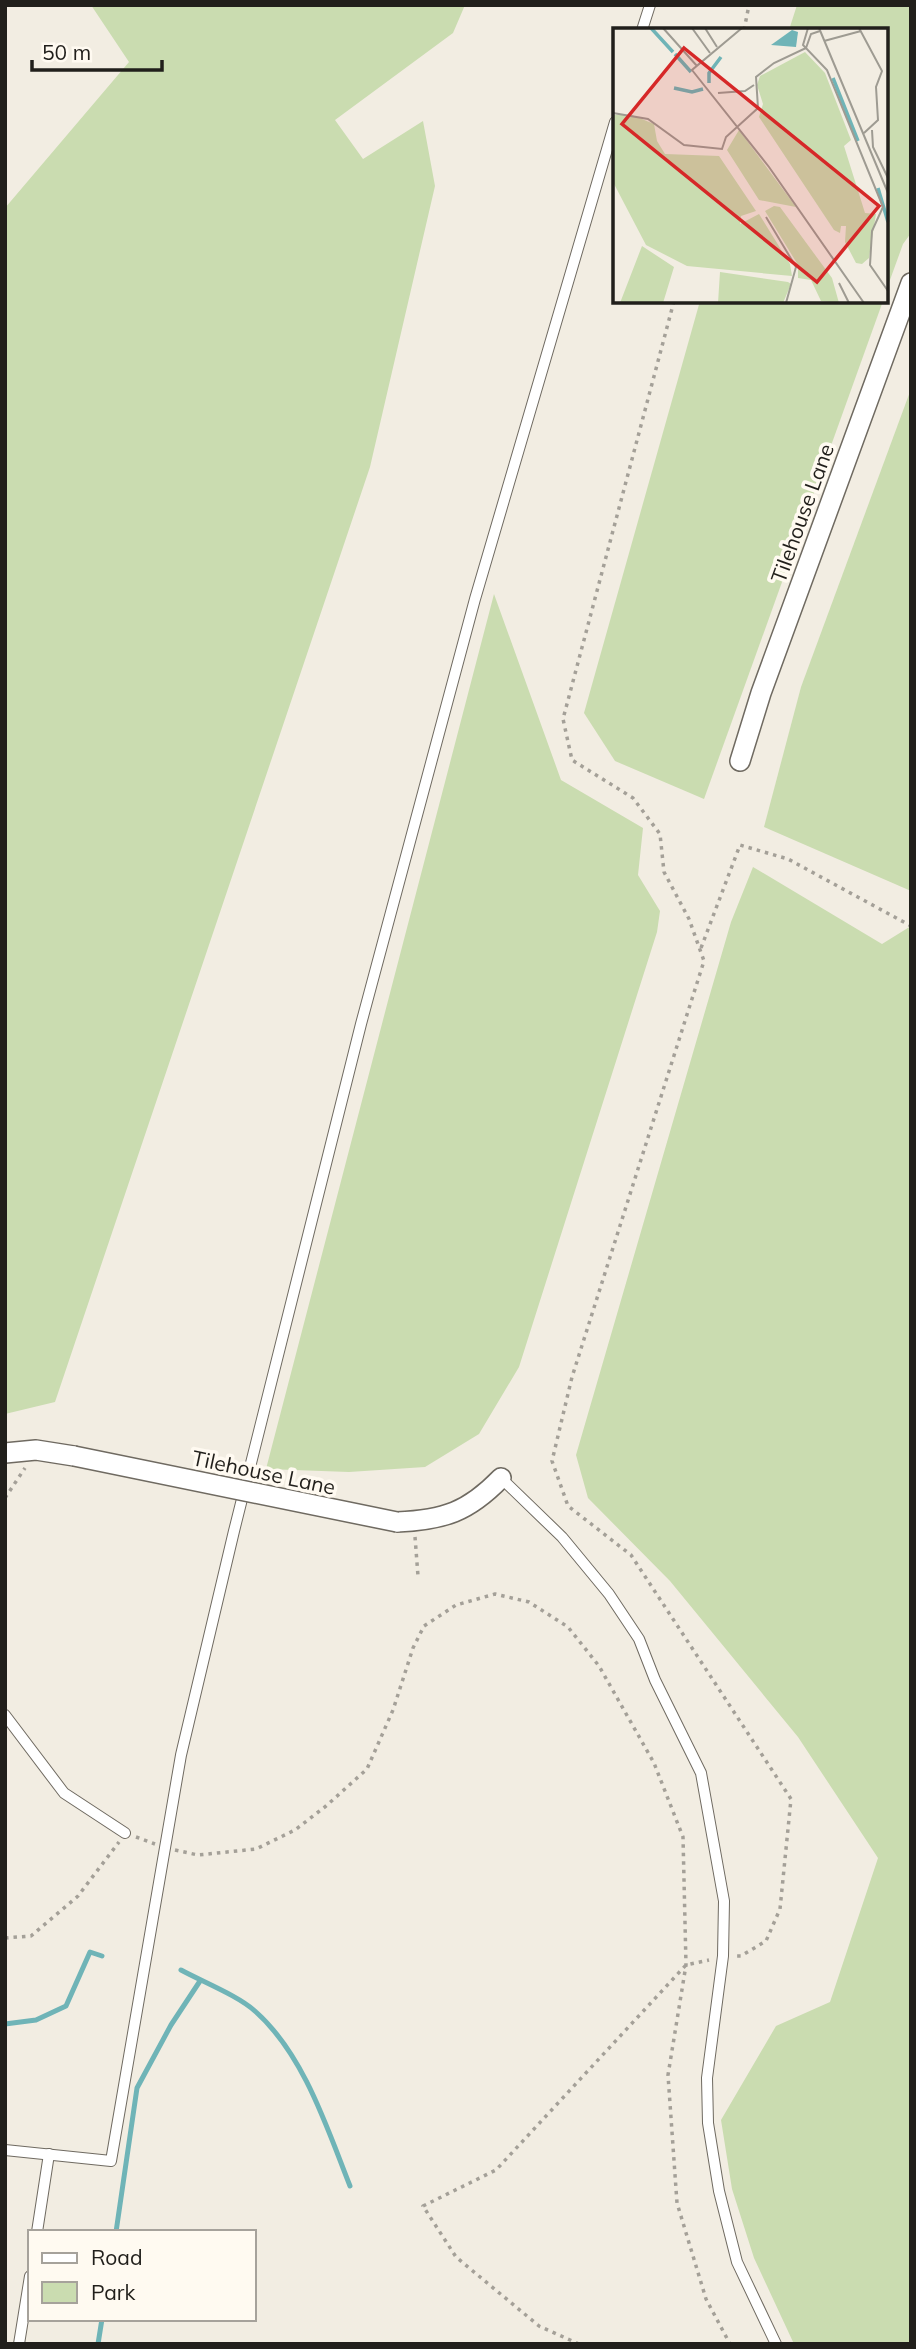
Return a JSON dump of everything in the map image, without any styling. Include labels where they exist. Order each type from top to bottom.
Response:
[{"type":"street","name":"Tilehouse Lane","points":[[740,761],[761,693],[911,282]]},
{"type":"street","name":"Tilehouse Lane","points":[[5,1453],[36,1450],[74,1456],[406,1522],[451,1516],[481,1499],[501,1478]]},
{"type":"lane","points":[[643,28],[650,5]]},
{"type":"lane","points":[[5,2150],[111,2161],[181,1755],[228,1557],[360,1024],[478,586],[613,129]]},
{"type":"lane","points":[[501,1478],[562,1537],[609,1594],[639,1639],[655,1680],[701,1773],[724,1901],[723,1956],[706,2078],[708,2123],[719,2192],[737,2262],[776,2344]]},
{"type":"lane","points":[[5,1716],[64,1793],[125,1833]]},
{"type":"lane","points":[[37,2230],[49,2154]]},
{"type":"lane","points":[[19,2344],[28,2288]]},
{"type":"path","points":[[744,28],[749,5]]},
{"type":"path","points":[[673,303],[563,719],[572,760],[633,798],[660,834],[664,872],[689,919],[704,961],[572,1377],[552,1461],[568,1506],[631,1555],[791,1799],[780,1909],[766,1941]]},
{"type":"path","points":[[700,950],[740,845],[788,859],[911,926]]},
{"type":"path","points":[[5,1498],[36,1450]]},
{"type":"path","points":[[406,1522],[418,1576]]},
{"type":"path","points":[[5,1938],[31,1936],[78,1896],[125,1833],[165,1848],[198,1855],[256,1849],[305,1822],[367,1769],[393,1710],[413,1648],[424,1626],[456,1605],[495,1594],[530,1602],[568,1627],[600,1667],[654,1763],[683,1837],[686,1965],[668,2075],[677,2203],[706,2299],[730,2344]]},
{"type":"path","points":[[579,2344],[539,2326],[456,2257],[423,2206],[496,2170],[686,1965]]},
{"type":"green space","points":[[91,5],[465,5],[453,33],[335,120],[363,159],[423,121],[435,186],[370,467],[55,1402],[5,1414],[5,208],[129,62]]},
{"type":"green space","points":[[797,5],[911,5],[911,233],[903,244],[888,285],[888,28],[790,28]]},
{"type":"green space","points":[[699,303],[882,303],[704,799],[615,761],[584,713]]},
{"type":"green space","points":[[911,389],[911,891],[764,827],[801,687]]},
{"type":"green space","points":[[494,594],[561,780],[643,828],[638,875],[660,911],[657,932],[519,1367],[479,1434],[425,1467],[349,1472],[266,1469]]},
{"type":"green space","points":[[753,867],[882,944],[911,926],[911,2344],[794,2344],[754,2258],[732,2189],[721,2120],[776,2026],[830,2002],[878,1858],[798,1737],[670,1581],[588,1498],[576,1455],[731,922]]},
{"type":"waterway","points":[[5,2024],[36,2020],[66,2006],[90,1952],[102,1956]]},
{"type":"waterway","points":[[181,1970],[240,2000],[273,2029],[288,2049],[312,2093],[350,2186]]},
{"type":"waterway","points":[[116,2230],[137,2088],[171,2025],[200,1981]]},
{"type":"waterway","points":[[98,2344],[102,2321]]}]
